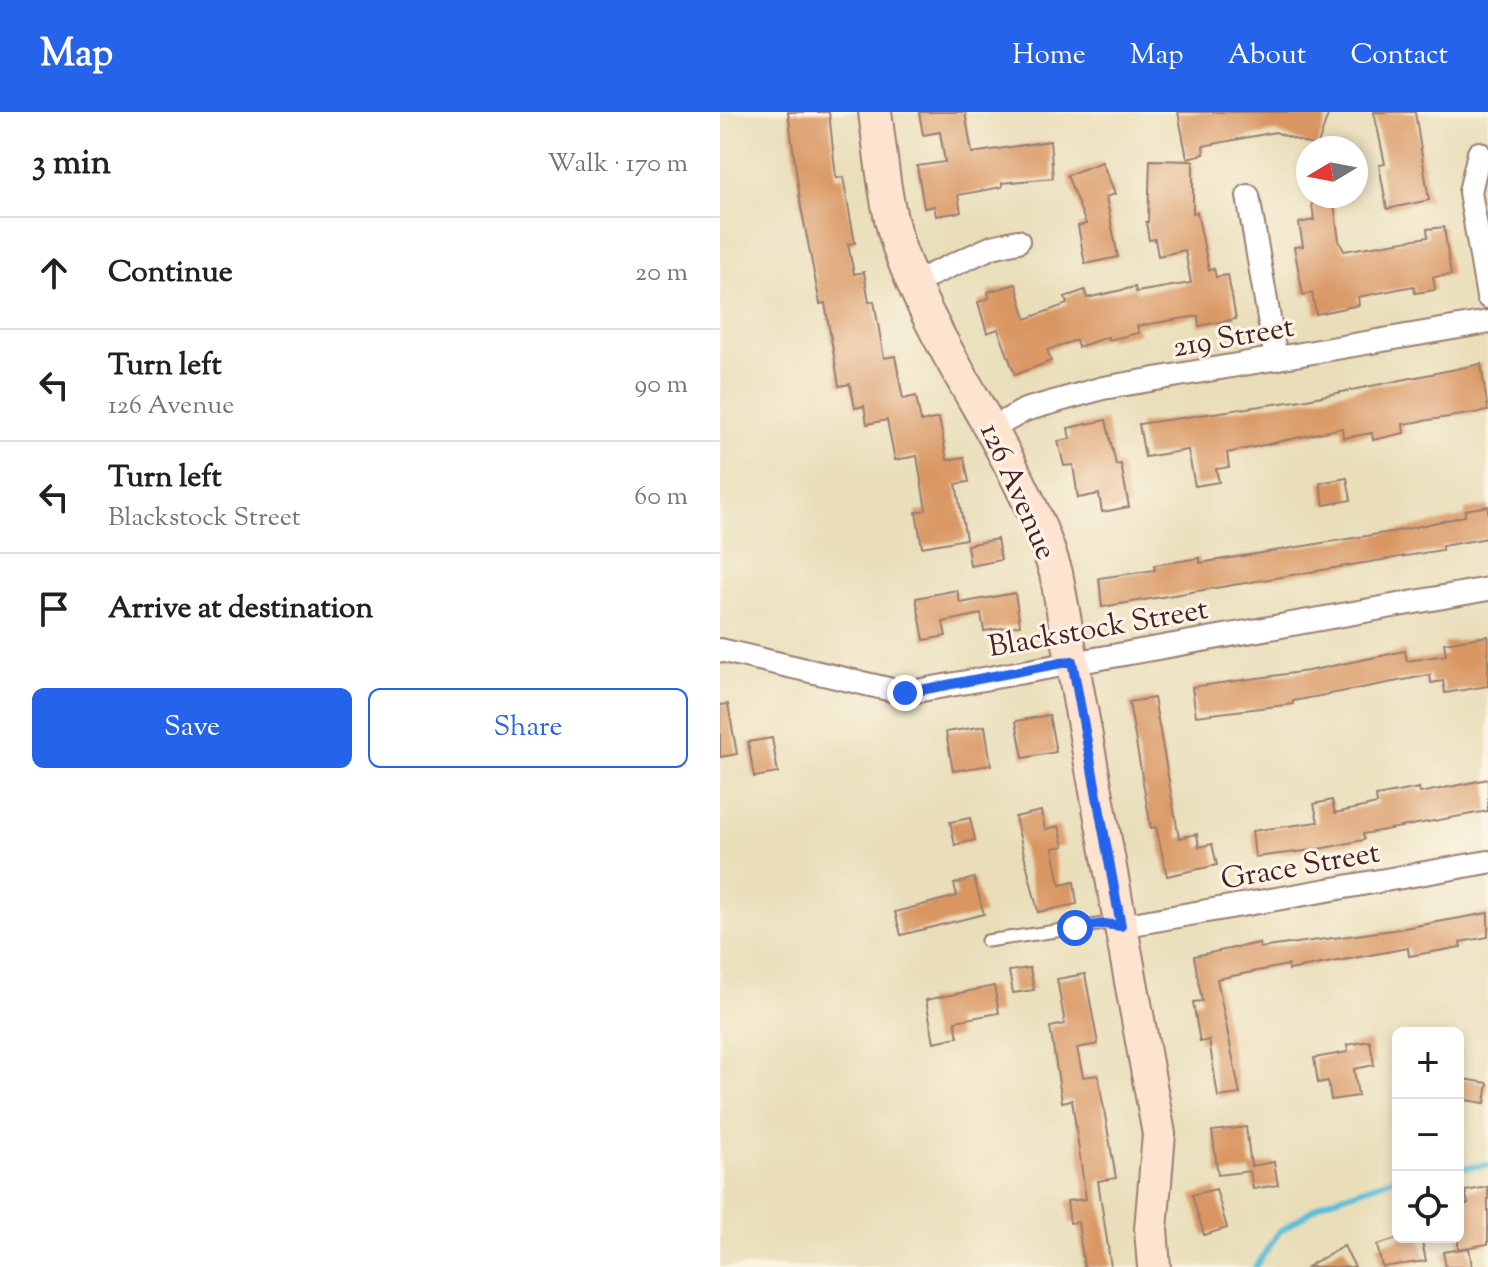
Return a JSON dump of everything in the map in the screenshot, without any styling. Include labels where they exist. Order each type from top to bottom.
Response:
[{"type":"street","name":"126 Avenue","points":[[875,112],[893,232],[913,283],[993,428],[1040,524],[1056,573],[1159,1134],[1151,1229],[1154,1267]]},
{"type":"street","points":[[1479,153],[1470,192],[1488,297]]},
{"type":"street","points":[[1248,196],[1276,359]]},
{"type":"street","points":[[913,283],[992,247],[1018,241]]},
{"type":"street","name":"219 Street","points":[[993,428],[1025,410],[1074,395],[1488,322]]},
{"type":"street","name":"Blackstock Street","points":[[720,650],[905,693],[1488,589]]},
{"type":"street","name":"Grace Street","points":[[1121,926],[1488,862]]},
{"type":"lane","points":[[987,941],[1104,924],[1121,926]]},
{"type":"building","points":[[788,112],[829,112],[836,178],[843,177],[855,243],[848,244],[854,274],[864,272],[869,302],[874,301],[884,358],[895,356],[903,399],[916,396],[921,422],[939,418],[947,460],[964,457],[969,482],[956,484],[966,539],[922,547],[916,512],[926,510],[917,456],[895,460],[887,420],[867,424],[864,406],[855,408],[850,384],[839,386],[825,303],[820,304],[801,207]]},
{"type":"building","points":[[919,112],[965,112],[972,153],[1050,141],[1053,178],[1002,183],[1002,187],[958,195],[961,212],[936,216],[934,206],[924,208],[917,166],[945,162],[940,132],[923,135]]},
{"type":"building","points":[[1178,112],[1329,112],[1321,136],[1296,136],[1296,140],[1275,132],[1203,146],[1204,154],[1187,158]]},
{"type":"building","points":[[1374,112],[1415,112],[1429,200],[1387,209],[1379,165],[1385,164]]},
{"type":"building","points":[[1150,160],[1193,161],[1193,213],[1197,212],[1209,270],[1214,269],[1216,277],[1228,275],[1236,319],[1199,326],[1198,316],[1137,326],[1139,333],[1108,340],[1108,337],[1078,347],[1076,340],[1047,350],[1051,361],[1015,375],[998,329],[987,333],[978,302],[989,298],[988,292],[1016,284],[1026,319],[1067,304],[1065,297],[1085,290],[1087,298],[1135,287],[1136,292],[1191,283],[1185,250],[1158,256],[1155,239],[1149,240],[1146,222]]},
{"type":"building","points":[[1102,162],[1115,194],[1106,197],[1118,257],[1085,264],[1078,226],[1086,224],[1067,175]]},
{"type":"building","points":[[1312,208],[1335,208],[1339,241],[1344,251],[1428,237],[1427,229],[1444,227],[1451,275],[1433,277],[1435,290],[1415,293],[1414,286],[1358,297],[1359,305],[1316,314],[1312,293],[1303,295],[1294,247],[1303,246],[1299,223],[1314,220]]},
{"type":"building","points":[[1481,364],[1488,411],[1403,424],[1404,433],[1373,440],[1372,433],[1343,438],[1342,428],[1227,453],[1229,467],[1216,469],[1219,482],[1195,486],[1188,450],[1145,457],[1139,424],[1302,400]]},
{"type":"building","points":[[1106,420],[1116,465],[1121,464],[1129,507],[1102,512],[1099,494],[1078,498],[1073,465],[1064,466],[1058,441],[1070,439],[1068,428]]},
{"type":"building","points":[[1347,478],[1351,500],[1324,505],[1320,483]]},
{"type":"building","points":[[1488,506],[1488,538],[1442,546],[1442,550],[1102,607],[1099,578],[1155,570],[1154,565],[1200,558],[1200,563],[1397,531],[1465,516],[1465,510]]},
{"type":"building","points":[[997,539],[1001,560],[970,566],[967,545]]},
{"type":"building","points":[[957,590],[960,603],[1015,593],[1020,625],[984,631],[981,614],[943,622],[946,636],[924,640],[916,598]]},
{"type":"building","points":[[1488,636],[1488,686],[1445,693],[1443,681],[1431,683],[1430,675],[1293,701],[1293,704],[1196,716],[1192,687],[1308,671],[1405,651],[1407,661],[1446,655],[1444,643]]},
{"type":"building","points":[[1154,698],[1179,838],[1197,834],[1199,847],[1212,844],[1217,865],[1167,876],[1156,827],[1151,828],[1129,702]]},
{"type":"building","points":[[728,704],[737,754],[720,757],[720,705]]},
{"type":"building","points":[[1049,715],[1056,752],[1023,758],[1016,721]]},
{"type":"building","points":[[985,726],[991,765],[953,771],[946,732]]},
{"type":"building","points":[[772,738],[778,773],[754,777],[748,742]]},
{"type":"building","points":[[1488,779],[1488,811],[1363,834],[1364,840],[1314,850],[1255,857],[1252,831],[1318,822],[1314,804],[1332,800],[1335,813],[1377,804],[1376,796],[1419,788],[1420,793]]},
{"type":"building","points":[[1041,811],[1045,829],[1059,826],[1064,846],[1053,848],[1060,885],[1074,882],[1077,904],[1038,912],[1015,817]]},
{"type":"building","points":[[970,818],[975,840],[955,845],[950,822]]},
{"type":"building","points":[[974,878],[984,914],[901,935],[895,912],[957,896],[954,884]]},
{"type":"building","points":[[1488,913],[1488,937],[1460,942],[1461,947],[1409,956],[1408,948],[1289,970],[1288,965],[1217,979],[1240,1094],[1218,1097],[1209,1040],[1200,1042],[1193,1002],[1202,1001],[1194,956],[1259,943],[1260,948]]},
{"type":"building","points":[[1030,968],[1034,990],[1013,993],[1009,971]]},
{"type":"building","points":[[1085,974],[1098,1044],[1077,1048],[1083,1077],[1098,1075],[1116,1178],[1098,1181],[1111,1267],[1084,1267],[1078,1222],[1070,1223],[1067,1201],[1086,1199],[1072,1100],[1062,1102],[1050,1027],[1065,1024],[1057,979]]},
{"type":"building","points":[[994,986],[999,1013],[955,1021],[958,1037],[934,1042],[926,1000]]},
{"type":"building","points":[[1370,1041],[1374,1065],[1354,1069],[1358,1096],[1331,1100],[1328,1081],[1318,1083],[1314,1058],[1348,1052],[1347,1045]]},
{"type":"building","points":[[1464,1079],[1488,1083],[1485,1103],[1464,1100]]},
{"type":"building","points":[[1246,1127],[1251,1166],[1274,1162],[1278,1185],[1253,1189],[1250,1171],[1218,1175],[1212,1131]]},
{"type":"building","points":[[1488,1187],[1488,1244],[1458,1249],[1458,1243],[1464,1243],[1464,1205],[1468,1204],[1465,1191]]},
{"type":"building","points":[[1216,1189],[1227,1228],[1204,1235],[1192,1195]]},
{"type":"building","points":[[1392,1240],[1392,1243],[1422,1243],[1426,1261],[1382,1267],[1377,1245]]},
{"type":"building","points":[[1344,1246],[1355,1267],[1307,1267]]},
{"type":"building","points":[[1469,1248],[1472,1267],[1446,1267],[1443,1252]]},
{"type":"waterway","points":[[1464,1167],[1488,1165]]},
{"type":"waterway","points":[[1255,1267],[1279,1232],[1324,1202],[1392,1179]]},
{"type":"route","points":[[905,693],[1072,661],[1121,926],[1104,924],[1075,928]]}]
